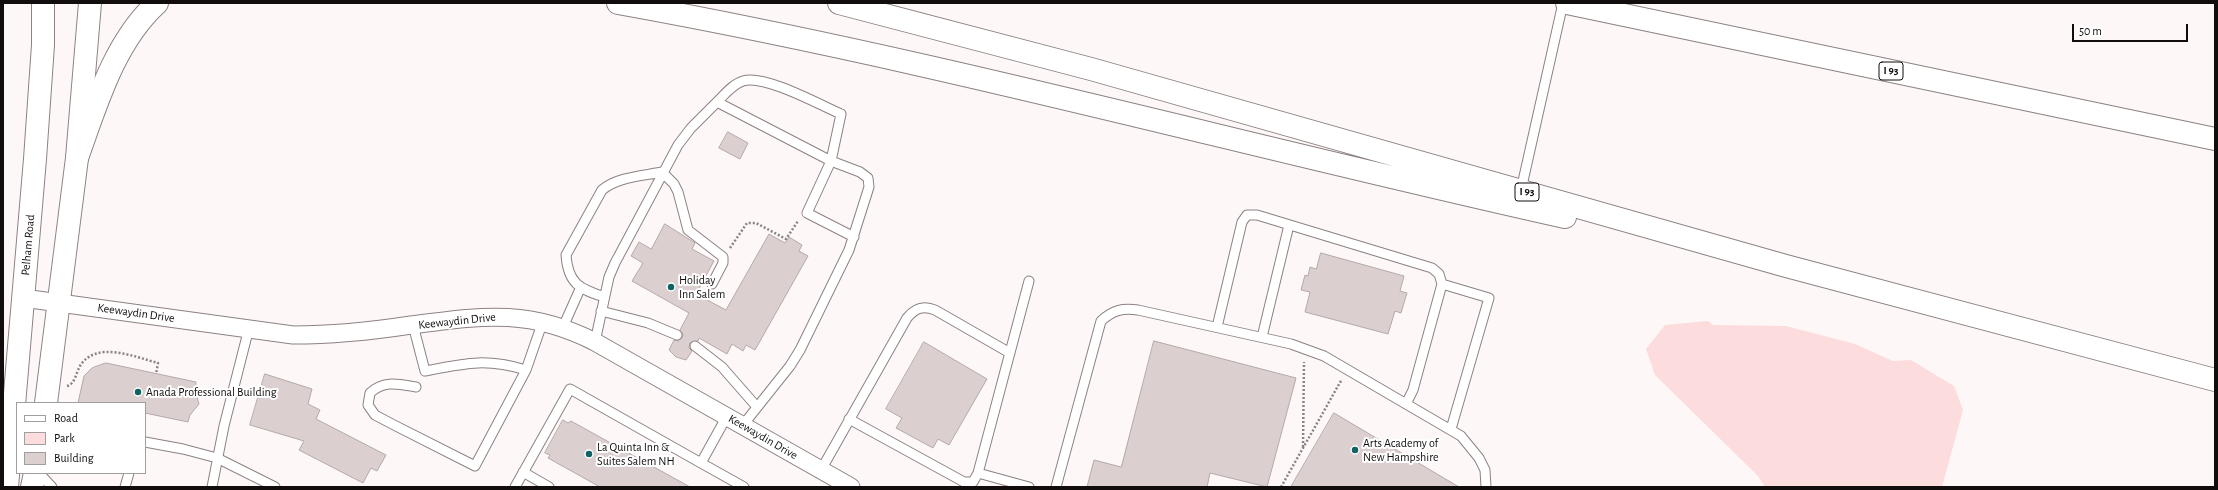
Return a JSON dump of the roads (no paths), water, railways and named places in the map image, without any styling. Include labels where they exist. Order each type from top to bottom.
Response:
[{"type":"main road","name":"Pelham Road","points":[[6,481],[41,86],[43,3]]},
{"type":"main road","points":[[46,402],[77,158],[90,3]]},
{"type":"main road","points":[[77,158],[108,75],[138,23],[157,3]]},
{"type":"main road","points":[[618,3],[730,23],[924,65],[1442,190],[1786,266]]},
{"type":"main road","name":"I 93","points":[[839,3],[1091,69],[1786,266],[2215,380]]},
{"type":"main road","name":"I 93","points":[[1567,3],[2215,139]]},
{"type":"main road","points":[[32,487],[35,474]]},
{"type":"street","name":"Keewaydin Drive","points":[[23,298],[293,335],[333,335],[484,316],[524,318],[543,321],[563,327],[594,342],[851,487]]},
{"type":"lane","points":[[1521,190],[1563,3]]},
{"type":"lane","points":[[594,342],[604,298],[615,263],[662,172],[691,128],[735,84],[753,80],[771,83],[841,114],[831,161],[808,213],[854,238]]},
{"type":"lane","points":[[717,102],[831,161],[860,172],[868,178],[869,187],[854,238],[800,350],[790,366],[742,425]]},
{"type":"lane","points":[[662,172],[674,184],[678,192],[688,230],[723,257],[723,263],[712,284]]},
{"type":"lane","points":[[604,298],[580,289],[567,266],[566,256],[602,190],[608,185],[619,181],[662,172]]},
{"type":"lane","points":[[1217,328],[1242,222],[1247,215],[1257,215],[1432,268],[1439,274],[1442,284],[1413,390],[1406,404]]},
{"type":"lane","points":[[1262,338],[1289,225]]},
{"type":"lane","points":[[849,419],[964,482],[973,482],[978,473],[1029,281]]},
{"type":"lane","points":[[1442,284],[1490,298],[1451,429]]},
{"type":"lane","points":[[563,327],[580,289]]},
{"type":"lane","points":[[821,470],[907,318],[913,311],[928,307],[935,310],[1010,353]]},
{"type":"lane","points":[[1056,487],[1101,321],[1110,313],[1122,308],[1138,310],[1262,338],[1304,348],[1324,356],[1451,429],[1472,446],[1480,458],[1485,470],[1486,487]]},
{"type":"lane","points":[[601,311],[648,323],[677,335]]},
{"type":"lane","points":[[416,387],[386,384],[377,386],[370,393],[368,405],[375,415],[475,466],[526,370],[543,321]]},
{"type":"lane","points":[[413,325],[425,371],[476,362],[490,362],[526,370]]},
{"type":"lane","points":[[212,487],[217,458],[249,328]]},
{"type":"lane","points":[[695,346],[722,367],[757,407]]},
{"type":"lane","points":[[515,487],[570,389],[744,487]]},
{"type":"lane","points":[[701,463],[727,416]]},
{"type":"lane","points":[[146,442],[183,449],[217,458],[275,487]]},
{"type":"lane","points":[[523,472],[549,487]]},
{"type":"lane","points":[[978,473],[1029,487]]},
{"type":"lane","points":[[40,474],[52,487]]},
{"type":"lane","points":[[125,487],[129,474]]},
{"type":"place","name":"Holiday Inn Salem","points":[[671,287]]},
{"type":"place","name":"Anada Professional Building","points":[[138,392]]},
{"type":"place","name":"Arts Academy of New Hampshire","points":[[1355,450]]},
{"type":"place","name":"La Quinta Inn & Suites Salem NH","points":[[589,454]]}]
